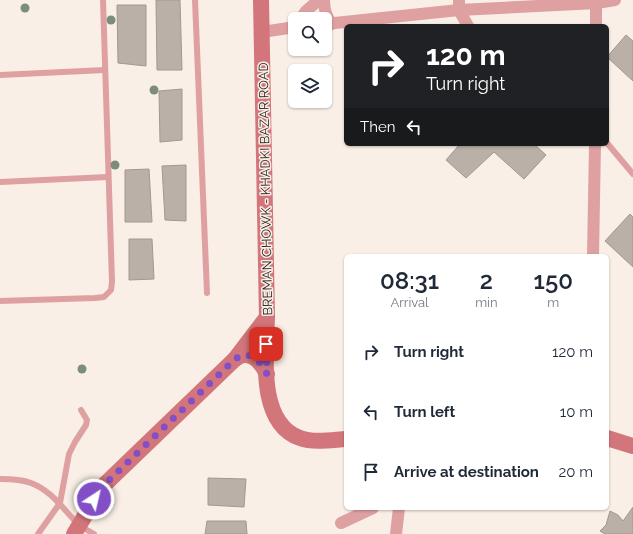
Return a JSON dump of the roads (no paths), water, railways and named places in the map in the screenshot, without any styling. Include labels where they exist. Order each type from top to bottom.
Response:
[{"type":"main road","name":"BREMAN CHOWK - KHADKI BAZAR ROAD","points":[[261,0],[268,398],[274,415],[284,428],[299,438],[311,441],[344,439]]},
{"type":"main road","points":[[77,529],[102,487],[235,359],[267,317]]},
{"type":"main road","points":[[235,359],[244,354],[250,356],[262,365],[267,374]]},
{"type":"main road","points":[[609,439],[633,446]]},
{"type":"street","points":[[305,12],[319,0]]},
{"type":"street","points":[[324,0],[326,12]]},
{"type":"street","points":[[332,23],[459,5],[615,0]]},
{"type":"street","points":[[596,1],[596,24]]},
{"type":"street","points":[[459,5],[467,24]]},
{"type":"street","points":[[262,32],[288,28]]},
{"type":"street","points":[[593,254],[595,146]]},
{"type":"street","points":[[341,523],[369,510]]},
{"type":"street","points":[[396,534],[399,510]]},
{"type":"lane","points":[[0,301],[95,298],[104,297],[111,290],[112,282],[103,0]]},
{"type":"lane","points":[[195,0],[207,293]]},
{"type":"lane","points":[[0,75],[105,70]]},
{"type":"lane","points":[[609,145],[633,174]]},
{"type":"lane","points":[[0,182],[108,177]]},
{"type":"lane","points":[[38,534],[60,503],[69,454],[86,425],[86,420],[81,410]]},
{"type":"lane","points":[[0,479],[17,479],[31,482],[51,494],[60,503],[77,529],[94,534]]}]
